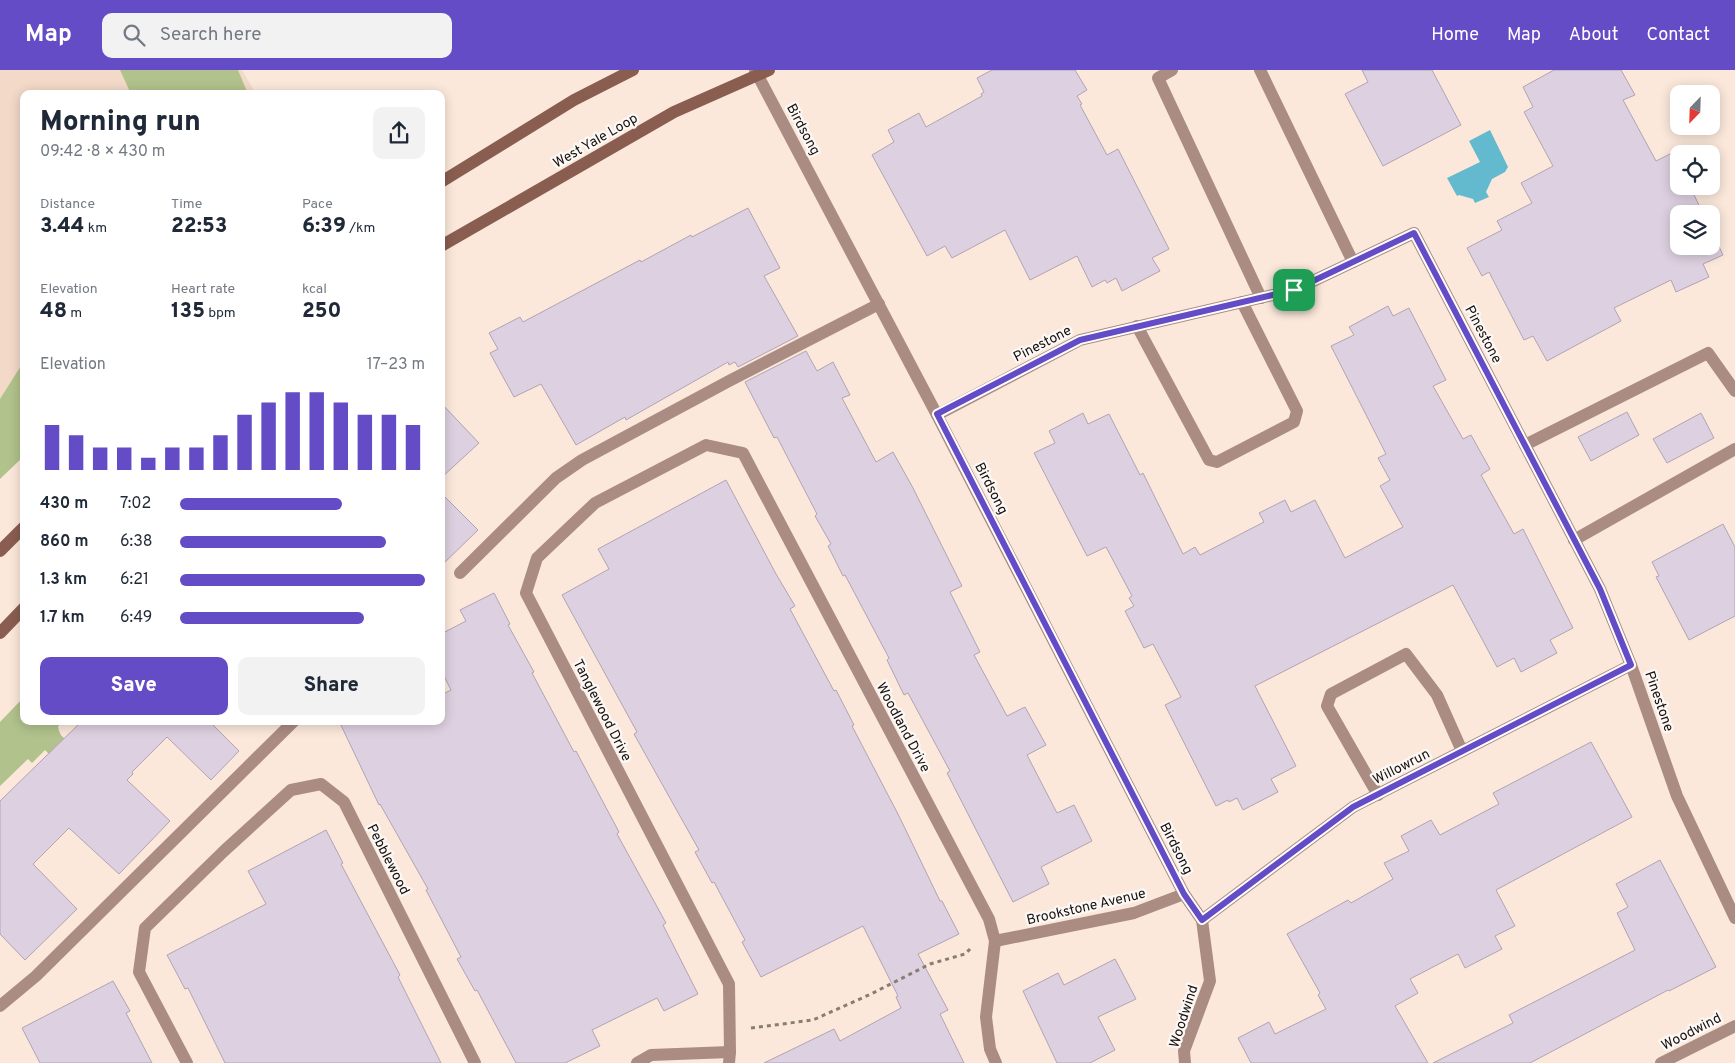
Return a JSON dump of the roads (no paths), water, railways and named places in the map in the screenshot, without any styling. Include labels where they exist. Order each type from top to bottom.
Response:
[{"type":"main road","points":[[445,180],[574,100],[633,70]]},
{"type":"main road","name":"West Yale Loop","points":[[445,244],[674,112],[761,72]]},
{"type":"main road","points":[[0,551],[20,531]]},
{"type":"main road","points":[[0,633],[20,612]]},
{"type":"street","points":[[1172,70],[1158,78],[1261,298]]},
{"type":"street","points":[[1260,70],[1353,262]]},
{"type":"street","name":"Birdsong","points":[[761,72],[1184,894],[1202,920]]},
{"type":"street","name":"Pinestone","points":[[937,414],[1080,340],[1294,290],[1414,233],[1600,589],[1631,665],[1677,796],[1735,918]]},
{"type":"street","points":[[1137,326],[1208,460],[1217,462],[1294,422],[1297,411],[1242,302]]},
{"type":"street","points":[[460,573],[556,478],[582,460],[737,376],[879,304]]},
{"type":"street","points":[[1525,446],[1708,353],[1735,391]]},
{"type":"street","name":"Woodland Drive","points":[[706,445],[743,453],[989,919],[995,941],[986,1017],[990,1049],[996,1063]]},
{"type":"street","name":"Tanglewood Drive","points":[[706,445],[595,503],[538,558],[526,593],[729,984],[729,1058]]},
{"type":"street","points":[[1574,540],[1735,449]]},
{"type":"street","points":[[1378,794],[1327,706],[1331,694],[1406,654],[1437,695],[1462,751]]},
{"type":"street","name":"Willowrun","points":[[1202,920],[1353,807],[1631,665]]},
{"type":"street","points":[[0,1006],[36,976],[290,725]]},
{"type":"street","name":"Pebblewood","points":[[188,1063],[139,972],[145,928],[224,851],[291,790],[321,784],[344,802],[475,1063]]},
{"type":"street","name":"Brookstone Avenue","points":[[995,941],[1134,913],[1184,894]]},
{"type":"street","name":"Woodwind","points":[[1185,1063],[1184,1051],[1210,981],[1202,920]]},
{"type":"street","name":"Woodwind","points":[[1661,1063],[1735,1026]]},
{"type":"street","points":[[637,1063],[651,1055],[729,1058]]},
{"type":"water","points":[[1490,130],[1508,167],[1505,172],[1492,179],[1486,192],[1489,197],[1475,203],[1473,199],[1457,196],[1447,178],[1480,162],[1469,141]]}]
